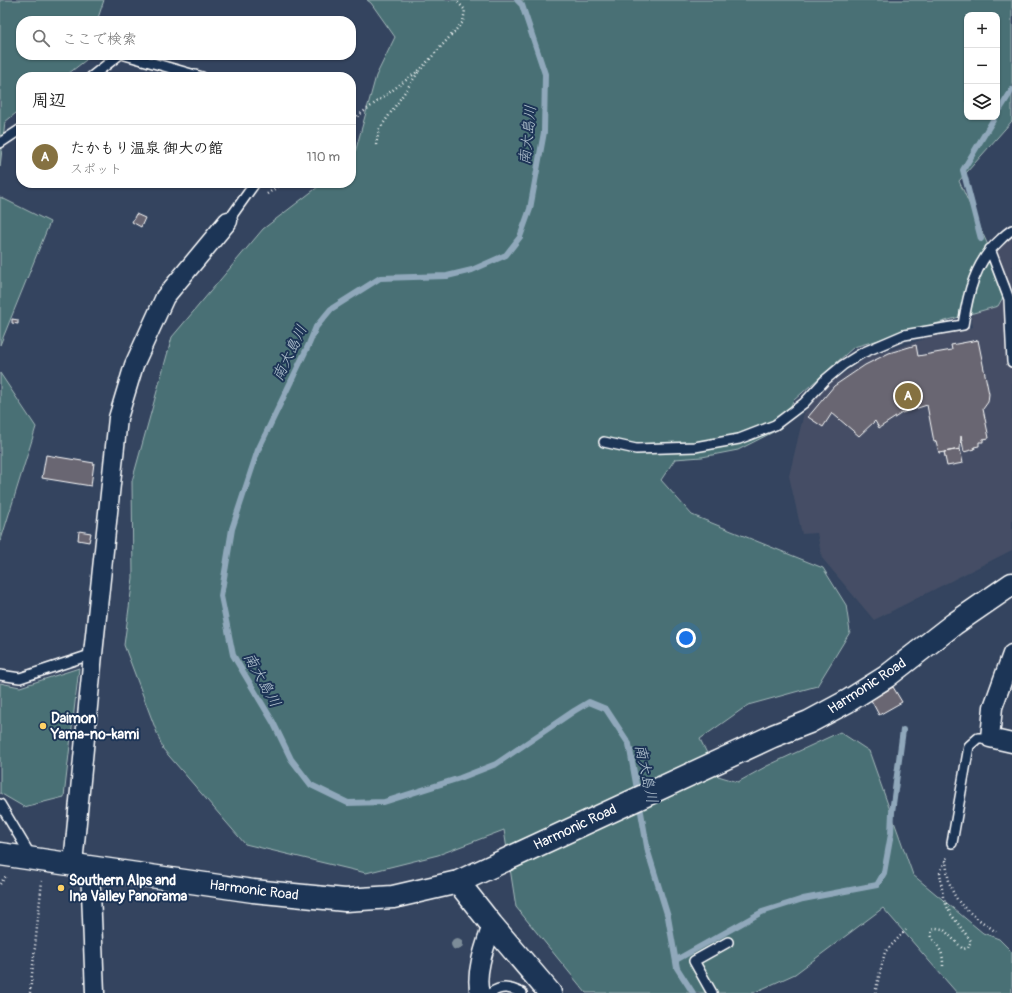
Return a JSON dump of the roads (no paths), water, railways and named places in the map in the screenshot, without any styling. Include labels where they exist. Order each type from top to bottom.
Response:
[{"type":"street","points":[[95,993],[81,866],[92,654],[118,418],[132,373],[165,298],[228,221]]},
{"type":"street","name":"Harmonic Road","points":[[0,854],[253,891],[345,900],[393,897],[458,882],[509,857],[773,736],[809,722],[848,701],[886,677],[954,624],[1012,584]]},
{"type":"street","points":[[1012,654],[993,707],[990,738],[1012,743]]},
{"type":"street","points":[[458,882],[492,925],[550,993]]},
{"type":"street","points":[[480,993],[478,987],[482,953],[492,925]]},
{"type":"lane","points":[[97,72],[113,60]]},
{"type":"lane","points":[[142,60],[184,72]]},
{"type":"lane","points":[[0,143],[16,132]]},
{"type":"lane","points":[[228,221],[251,188]]},
{"type":"lane","points":[[604,442],[636,449],[695,447],[739,439],[775,425],[804,403],[825,380],[843,365],[862,354],[904,335],[963,325],[969,291],[975,275],[990,249],[1012,230]]},
{"type":"lane","points":[[990,249],[1009,299],[1012,362]]},
{"type":"lane","points":[[0,675],[20,678],[92,654]]},
{"type":"lane","points":[[952,843],[969,746],[978,738],[990,738]]},
{"type":"lane","points":[[0,804],[39,860]]},
{"type":"lane","points":[[712,993],[694,961],[728,942]]},
{"type":"lane","points":[[491,993],[494,990],[508,987],[522,993]]},
{"type":"waterway","name":"南大島川","points":[[517,0],[522,5],[545,74],[544,132],[530,209],[520,237],[506,255],[472,270],[447,276],[380,278],[331,309],[316,327],[258,450],[232,529],[221,596],[233,655],[273,722],[291,759],[311,785],[348,803],[384,802],[460,778],[496,764],[589,702],[606,709],[629,744],[648,852],[668,917],[677,968],[693,993]]},
{"type":"waterway","points":[[1000,109],[1012,90]]},
{"type":"waterway","points":[[981,239],[963,170],[993,120]]},
{"type":"waterway","points":[[676,960],[762,912],[803,899],[877,885],[884,873],[891,834],[892,812],[903,730]]},
{"type":"place","name":"たかもり温泉 御大の館","points":[[908,396]]},
{"type":"place","name":"Daimon Yama-no-kami","points":[[43,726]]},
{"type":"place","name":"Southern Alps and Ina Valley Panorama","points":[[61,888]]}]
